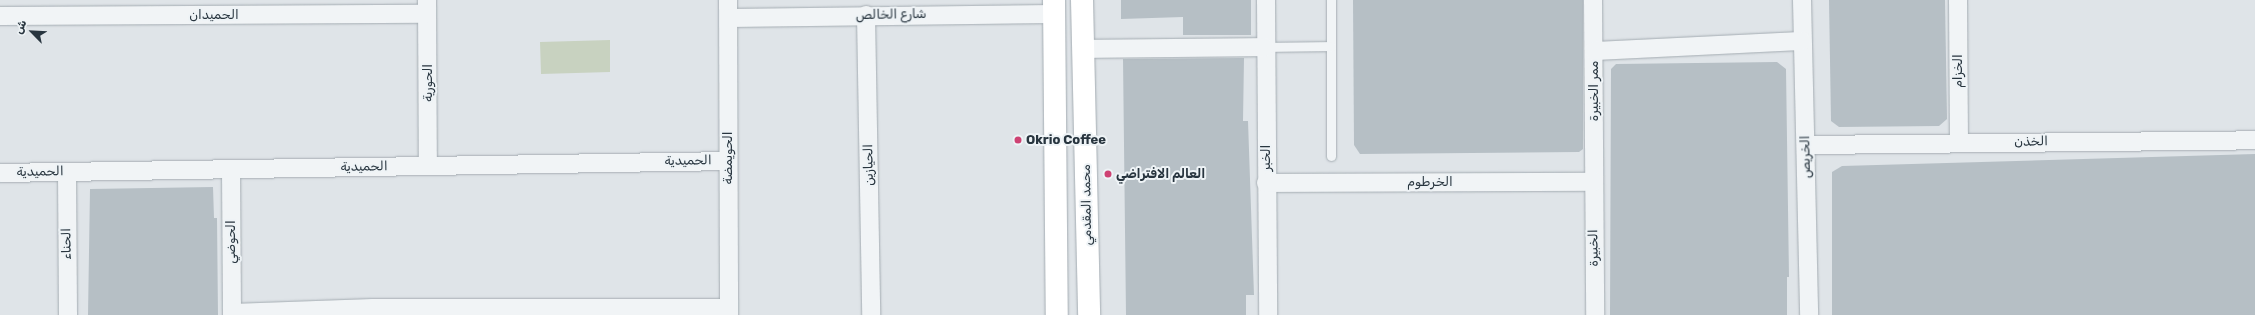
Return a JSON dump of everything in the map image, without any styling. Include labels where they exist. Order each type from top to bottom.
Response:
[{"type":"street","name":"الحويمضة","points":[[728,0],[729,312]]},
{"type":"street","name":"محمد المقدمي","points":[[1082,0],[1089,315]]},
{"type":"street","name":"الخبر","points":[[1266,0],[1265,47],[1268,315]]},
{"type":"street","name":"ممر الخبيرة","points":[[1593,0],[1594,182]]},
{"type":"street","name":"الخريص","points":[[1802,0],[1809,315]]},
{"type":"street","name":"الخزام","points":[[1958,0],[1959,143]]},
{"type":"street","name":"الحميدان","points":[[0,16],[427,7]]},
{"type":"street","name":"الحورية","points":[[427,7],[428,166]]},
{"type":"street","name":"شارع الخالص","points":[[729,18],[866,15],[1054,7]]},
{"type":"street","points":[[1054,7],[1057,315]]},
{"type":"street","name":"الحيازين","points":[[866,15],[871,315]]},
{"type":"street","points":[[1594,51],[1802,41]]},
{"type":"street","points":[[1083,49],[1265,47]]},
{"type":"street","name":"الخذن","points":[[1806,145],[2255,140]]},
{"type":"street","name":"الحميدية","points":[[0,173],[728,161]]},
{"type":"street","name":"الحوضي","points":[[231,169],[232,314]]},
{"type":"street","name":"الحناء","points":[[67,172],[68,315]]},
{"type":"street","name":"الخرطوم","points":[[1266,183],[1594,182]]},
{"type":"street","name":"الخبيرة","points":[[1594,182],[1595,315]]},
{"type":"street","points":[[232,314],[373,312],[729,312]]},
{"type":"lane","points":[[1331,0],[1331,156]]},
{"type":"lane","points":[[1265,47],[1331,46]]},
{"type":"green space","points":[[610,40],[610,72],[541,74],[540,42]]},
{"type":"building","points":[[1121,0],[1251,0],[1251,35],[1183,35],[1183,17],[1121,19]]},
{"type":"building","points":[[1353,0],[1583,0],[1583,149],[1579,152],[1360,154],[1354,145]]},
{"type":"building","points":[[1829,0],[1945,0],[1947,119],[1939,126],[1839,127],[1831,121]]},
{"type":"building","points":[[1244,58],[1243,121],[1248,121],[1254,295],[1246,295],[1246,315],[1126,315],[1123,59]]},
{"type":"building","points":[[1777,62],[1786,69],[1789,277],[1787,277],[1787,315],[1610,315],[1611,69],[1616,64]]},
{"type":"building","points":[[2255,154],[2255,315],[1832,315],[1832,172],[1842,166]]},
{"type":"building","points":[[213,187],[214,218],[217,218],[218,315],[88,315],[90,189]]},
{"type":"place","name":"Okrio Coffee","points":[[1018,140]]},
{"type":"place","name":"العالم الافتراضي","points":[[1108,174]]}]
